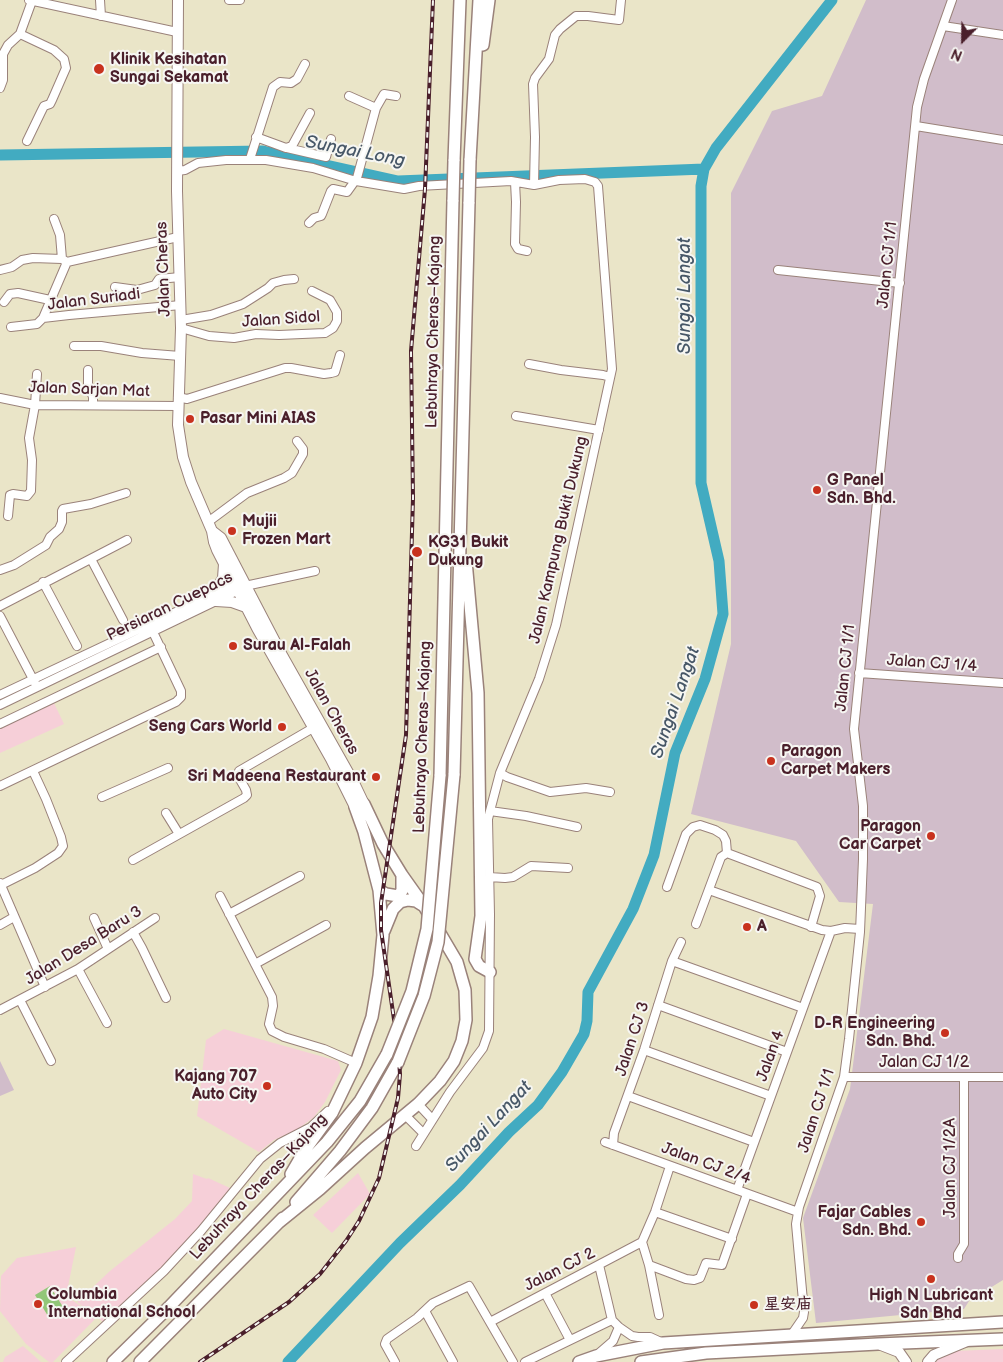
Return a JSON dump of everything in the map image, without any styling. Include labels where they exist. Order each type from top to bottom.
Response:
[{"type":"highway","name":"Lebuhraya Cheras–Kajang","points":[[114,1362],[327,1142],[354,1108],[387,1054],[412,991],[427,930],[440,776],[454,161],[460,0]]},
{"type":"highway","name":"Lebuhraya Cheras–Kajang","points":[[140,1362],[278,1223],[340,1151],[372,1108],[398,1062],[424,996],[438,942],[454,775],[470,160],[479,0]]},
{"type":"highway","points":[[474,86],[481,60],[489,0]]},
{"type":"highway","points":[[461,507],[478,693],[481,916],[475,959],[479,966],[490,972]]},
{"type":"highway","points":[[278,1223],[320,1190],[365,1148],[418,1104],[440,1081],[454,1061],[462,1041],[466,1020],[465,990],[457,962],[424,906],[402,875],[360,806]]},
{"type":"highway","points":[[284,1186],[305,1150],[324,1125],[340,1098],[356,1063],[372,1016],[379,976],[383,935],[379,890],[364,832],[360,806]]},
{"type":"highway","points":[[379,890],[386,894],[398,896],[402,891],[402,875]]},
{"type":"highway","points":[[383,935],[392,909],[400,902],[416,901],[424,906]]},
{"type":"highway","points":[[106,1362],[122,1346],[169,1307]]},
{"type":"highway","points":[[578,1362],[596,1356],[663,1343],[1003,1322]]},
{"type":"highway","points":[[641,1362],[706,1353],[1003,1339]]},
{"type":"main road","name":"Jalan Cheras","points":[[178,0],[177,166],[181,305],[178,425],[183,457],[214,542],[224,563],[282,657],[354,783],[360,806]]},
{"type":"main road","name":"Jalan Cheras","points":[[210,527],[221,538],[246,607],[313,728],[360,806]]},
{"type":"main road","points":[[224,563],[223,578],[215,598],[246,607]]},
{"type":"main road","points":[[928,1362],[934,1355],[947,1348],[968,1341]]},
{"type":"main road","points":[[878,1344],[899,1352],[906,1362]]},
{"type":"street","points":[[0,88],[3,80],[3,54],[8,45],[20,34],[30,0],[60,3],[101,16],[177,32]]},
{"type":"street","points":[[100,0],[101,16]]},
{"type":"street","points":[[229,0],[240,0]]},
{"type":"street","points":[[177,166],[185,170],[198,162],[250,158],[313,168],[356,180],[404,189],[419,186],[534,183],[535,137],[532,84],[549,59],[555,35],[576,16],[619,20],[620,0]]},
{"type":"street","name":"Jalan CJ 1/1","points":[[792,1334],[803,1318],[804,1312],[796,1224],[798,1212],[844,1077],[860,929],[863,806],[854,729],[917,107],[924,79],[952,0]]},
{"type":"street","points":[[943,26],[1003,35]]},
{"type":"street","points":[[20,34],[54,50],[64,59],[66,68],[50,104],[44,106],[27,141]]},
{"type":"street","points":[[250,158],[273,87],[280,82],[292,83],[297,79],[305,64]]},
{"type":"street","points":[[309,223],[314,218],[321,216],[333,189],[347,192],[356,180],[376,108],[384,94],[396,96]]},
{"type":"street","points":[[349,96],[376,108]]},
{"type":"street","points":[[286,148],[292,146],[310,113]]},
{"type":"street","points":[[916,126],[1003,140]]},
{"type":"street","points":[[256,138],[286,148],[326,157],[331,140]]},
{"type":"street","name":"Jalan Kampung Bukit Dukung","points":[[416,1146],[432,1119],[483,1048],[489,1031],[488,819],[500,773],[539,679],[556,626],[612,369],[598,186],[594,182],[585,179],[534,183]]},
{"type":"street","points":[[515,182],[515,244],[518,249],[527,251]]},
{"type":"street","points":[[43,318],[65,260],[60,235],[54,219]]},
{"type":"street","points":[[0,270],[12,267],[22,260],[33,258],[65,260],[178,237]]},
{"type":"street","points":[[778,270],[900,283]]},
{"type":"street","points":[[115,287],[137,290],[155,285],[160,279],[180,277]]},
{"type":"street","points":[[181,324],[243,304],[273,283],[294,279]]},
{"type":"street","name":"Jalan Sidol","points":[[181,324],[209,336],[234,338],[256,334],[325,333],[333,328],[337,321],[338,312],[330,300],[312,291]]},
{"type":"street","points":[[4,302],[10,294],[18,293],[50,300]]},
{"type":"street","name":"Jalan Suriadi","points":[[11,327],[37,324],[43,318],[181,305]]},
{"type":"street","points":[[74,346],[102,346],[142,353],[180,356]]},
{"type":"street","name":"Jalan Sarjan Mat","points":[[0,398],[35,405],[178,402],[285,368],[324,374],[332,373],[335,372],[340,355]]},
{"type":"street","points":[[528,364],[610,378]]},
{"type":"street","points":[[88,370],[88,384],[93,397],[93,405]]},
{"type":"street","points":[[8,516],[10,495],[27,496],[31,490],[32,460],[30,438],[37,374]]},
{"type":"street","points":[[516,416],[599,430]]},
{"type":"street","points":[[210,527],[247,493],[292,473],[304,454],[297,441]]},
{"type":"street","points":[[0,570],[14,565],[46,544],[50,537],[59,529],[62,522],[63,509],[91,504],[126,493]]},
{"type":"street","points":[[0,606],[126,540]]},
{"type":"street","points":[[91,559],[123,620]]},
{"type":"street","name":"Persiaran Cuepacs","points":[[0,705],[35,684],[239,587],[315,571]]},
{"type":"street","points":[[44,582],[77,646]]},
{"type":"street","name":"Persiaran Cuepacs","points":[[0,695],[35,684],[153,632],[215,598]]},
{"type":"street","points":[[0,616],[35,684]]},
{"type":"street","points":[[0,786],[33,772],[176,702],[181,697],[182,691],[153,632]]},
{"type":"street","points":[[0,724],[161,647]]},
{"type":"street","name":"Jalan CJ 1/4","points":[[859,673],[1003,683]]},
{"type":"street","points":[[133,860],[244,798],[247,795],[238,776],[239,771],[313,728]]},
{"type":"street","points":[[102,797],[168,768]]},
{"type":"street","points":[[33,772],[46,798],[63,846],[58,853],[35,868],[0,884],[45,987]]},
{"type":"street","points":[[500,773],[550,792],[586,788],[610,792]]},
{"type":"street","points":[[490,811],[526,816],[577,827]]},
{"type":"street","points":[[166,813],[180,834]]},
{"type":"street","points":[[667,887],[686,834],[693,827],[700,826],[715,830],[723,835],[726,841],[727,853]]},
{"type":"street","points":[[696,924],[721,857],[727,853]]},
{"type":"street","points":[[727,853],[817,887],[820,896],[811,927]]},
{"type":"street","points":[[489,877],[513,877],[531,866],[568,868]]},
{"type":"street","points":[[229,914],[300,876]]},
{"type":"street","points":[[709,890],[811,927],[831,931],[845,928],[860,929]]},
{"type":"street","points":[[220,896],[272,997],[273,1006],[269,1024],[272,1031],[284,1037],[324,1049],[356,1063]]},
{"type":"street","points":[[0,925],[14,917]]},
{"type":"street","points":[[94,918],[108,949]]},
{"type":"street","name":"Jalan Desa Baru 3","points":[[0,1010],[78,969],[155,918]]},
{"type":"street","points":[[256,964],[326,925]]},
{"type":"street","name":"Jalan 4","points":[[737,1190],[831,931]]},
{"type":"street","points":[[133,932],[166,998]]},
{"type":"street","name":"Jalan CJ 3","points":[[609,1144],[644,1050],[672,961],[681,942]]},
{"type":"street","points":[[672,961],[803,1008]]},
{"type":"street","points":[[78,969],[107,1023]]},
{"type":"street","points":[[20,1000],[51,1061]]},
{"type":"street","points":[[658,1005],[787,1052]]},
{"type":"street","points":[[644,1050],[771,1096]]},
{"type":"street","name":"Jalan CJ 1/2","points":[[844,1077],[1003,1076]]},
{"type":"street","name":"Jalan CJ 1/2A","points":[[958,1258],[958,1254],[964,1244],[964,1077]]},
{"type":"street","points":[[628,1096],[754,1142]]},
{"type":"street","points":[[66,1362],[164,1272],[267,1152],[311,1127],[340,1098]]},
{"type":"street","points":[[418,1104],[432,1119]]},
{"type":"street","points":[[405,1115],[423,1133]]},
{"type":"street","name":"Jalan CJ 2/4","points":[[609,1144],[798,1212]]},
{"type":"street","points":[[658,1315],[649,1265],[642,1242],[655,1212],[670,1166]]},
{"type":"street","points":[[649,1265],[686,1279],[694,1280],[700,1278],[706,1263],[722,1265],[747,1194]]},
{"type":"street","points":[[655,1212],[732,1239]]},
{"type":"street","name":"Jalan CJ 2","points":[[490,1322],[642,1242]]},
{"type":"street","points":[[599,1265],[612,1320],[618,1327],[632,1336],[650,1337],[663,1343]]},
{"type":"street","points":[[395,1362],[385,1344],[386,1339],[426,1311],[433,1303],[469,1286],[513,1362]]},
{"type":"street","points":[[544,1293],[570,1340]]},
{"type":"street","points":[[426,1311],[453,1362]]},
{"type":"street","points":[[525,1362],[612,1320]]},
{"type":"street","points":[[596,1356],[613,1341],[618,1327]]},
{"type":"shaded area","points":[[866,0],[1003,0],[1003,1280],[969,1301],[964,1309],[816,1323],[803,1218],[850,1089],[873,904],[839,902],[796,841],[691,814],[731,644],[731,193],[772,111],[822,96]]},
{"type":"shaded area","points":[[53,701],[64,724],[0,753],[0,726]]},
{"type":"shaded area","name":"Kajang 707 Auto City","points":[[224,1029],[338,1061],[341,1070],[325,1102],[314,1117],[298,1129],[274,1140],[259,1152],[197,1116],[206,1040]]},
{"type":"shaded area","points":[[0,1061],[14,1090],[0,1096]]},
{"type":"shaded area","points":[[358,1173],[370,1194],[332,1233],[313,1215]]},
{"type":"shaded area","points":[[193,1174],[208,1178],[230,1188],[161,1270],[103,1322],[97,1317],[53,1362],[49,1362],[26,1344],[0,1311],[1,1276],[17,1258],[76,1247],[66,1296],[94,1315],[77,1302],[110,1271],[175,1219],[192,1201]]},
{"type":"shaded area","points":[[23,1346],[41,1362],[3,1362],[5,1357]]},
{"type":"shaded area","points":[[1003,1349],[1003,1362],[936,1362],[941,1356],[955,1351]]},
{"type":"green space","points":[[50,1286],[63,1307],[48,1316],[35,1295]]},
{"type":"waterway","name":"Sungai Langat","points":[[288,1362],[400,1243],[538,1105],[562,1072],[584,1034],[587,1021],[588,992],[633,909],[654,855],[675,753],[705,679],[723,614],[719,561],[701,483],[701,186],[704,169],[716,148],[832,0]]},
{"type":"waterway","name":"Sungai Long","points":[[0,155],[263,151],[398,181],[704,169]]},
{"type":"railway","points":[[200,1362],[289,1302],[320,1274],[346,1241],[359,1221],[379,1178],[398,1098],[400,1074],[398,1047],[381,930],[381,903],[406,735],[413,498],[411,351],[425,189],[433,0]]},
{"type":"place","name":"Klinik Kesihatan Sungai Sekamat","points":[[99,69]]},
{"type":"place","name":"Pasar Mini AIAS","points":[[190,419]]},
{"type":"place","name":"G Panel Sdn. Bhd.","points":[[817,490]]},
{"type":"place","name":"Mujii Frozen Mart","points":[[232,531]]},
{"type":"place","name":"KG31 Bukit Dukung","points":[[417,552]]},
{"type":"place","name":"Surau Al-Falah","points":[[233,646]]},
{"type":"place","name":"Seng Cars World","points":[[282,727]]},
{"type":"place","name":"Paragon Carpet Makers","points":[[771,761]]},
{"type":"place","name":"Sri Madeena Restaurant","points":[[376,777]]},
{"type":"place","name":"Paragon Car Carpet","points":[[931,836]]},
{"type":"place","name":"A","points":[[747,927]]},
{"type":"place","name":"D-R Engineering Sdn. Bhd.","points":[[945,1033]]},
{"type":"place","name":"Kajang 707 Auto City","points":[[267,1086]]},
{"type":"place","name":"Fajar Cables Sdn. Bhd.","points":[[921,1222]]},
{"type":"place","name":"High N Lubricant Sdn Bhd","points":[[931,1279]]},
{"type":"place","name":"Columbia International School","points":[[38,1304]]},
{"type":"place","name":"星安庙","points":[[754,1305]]}]
